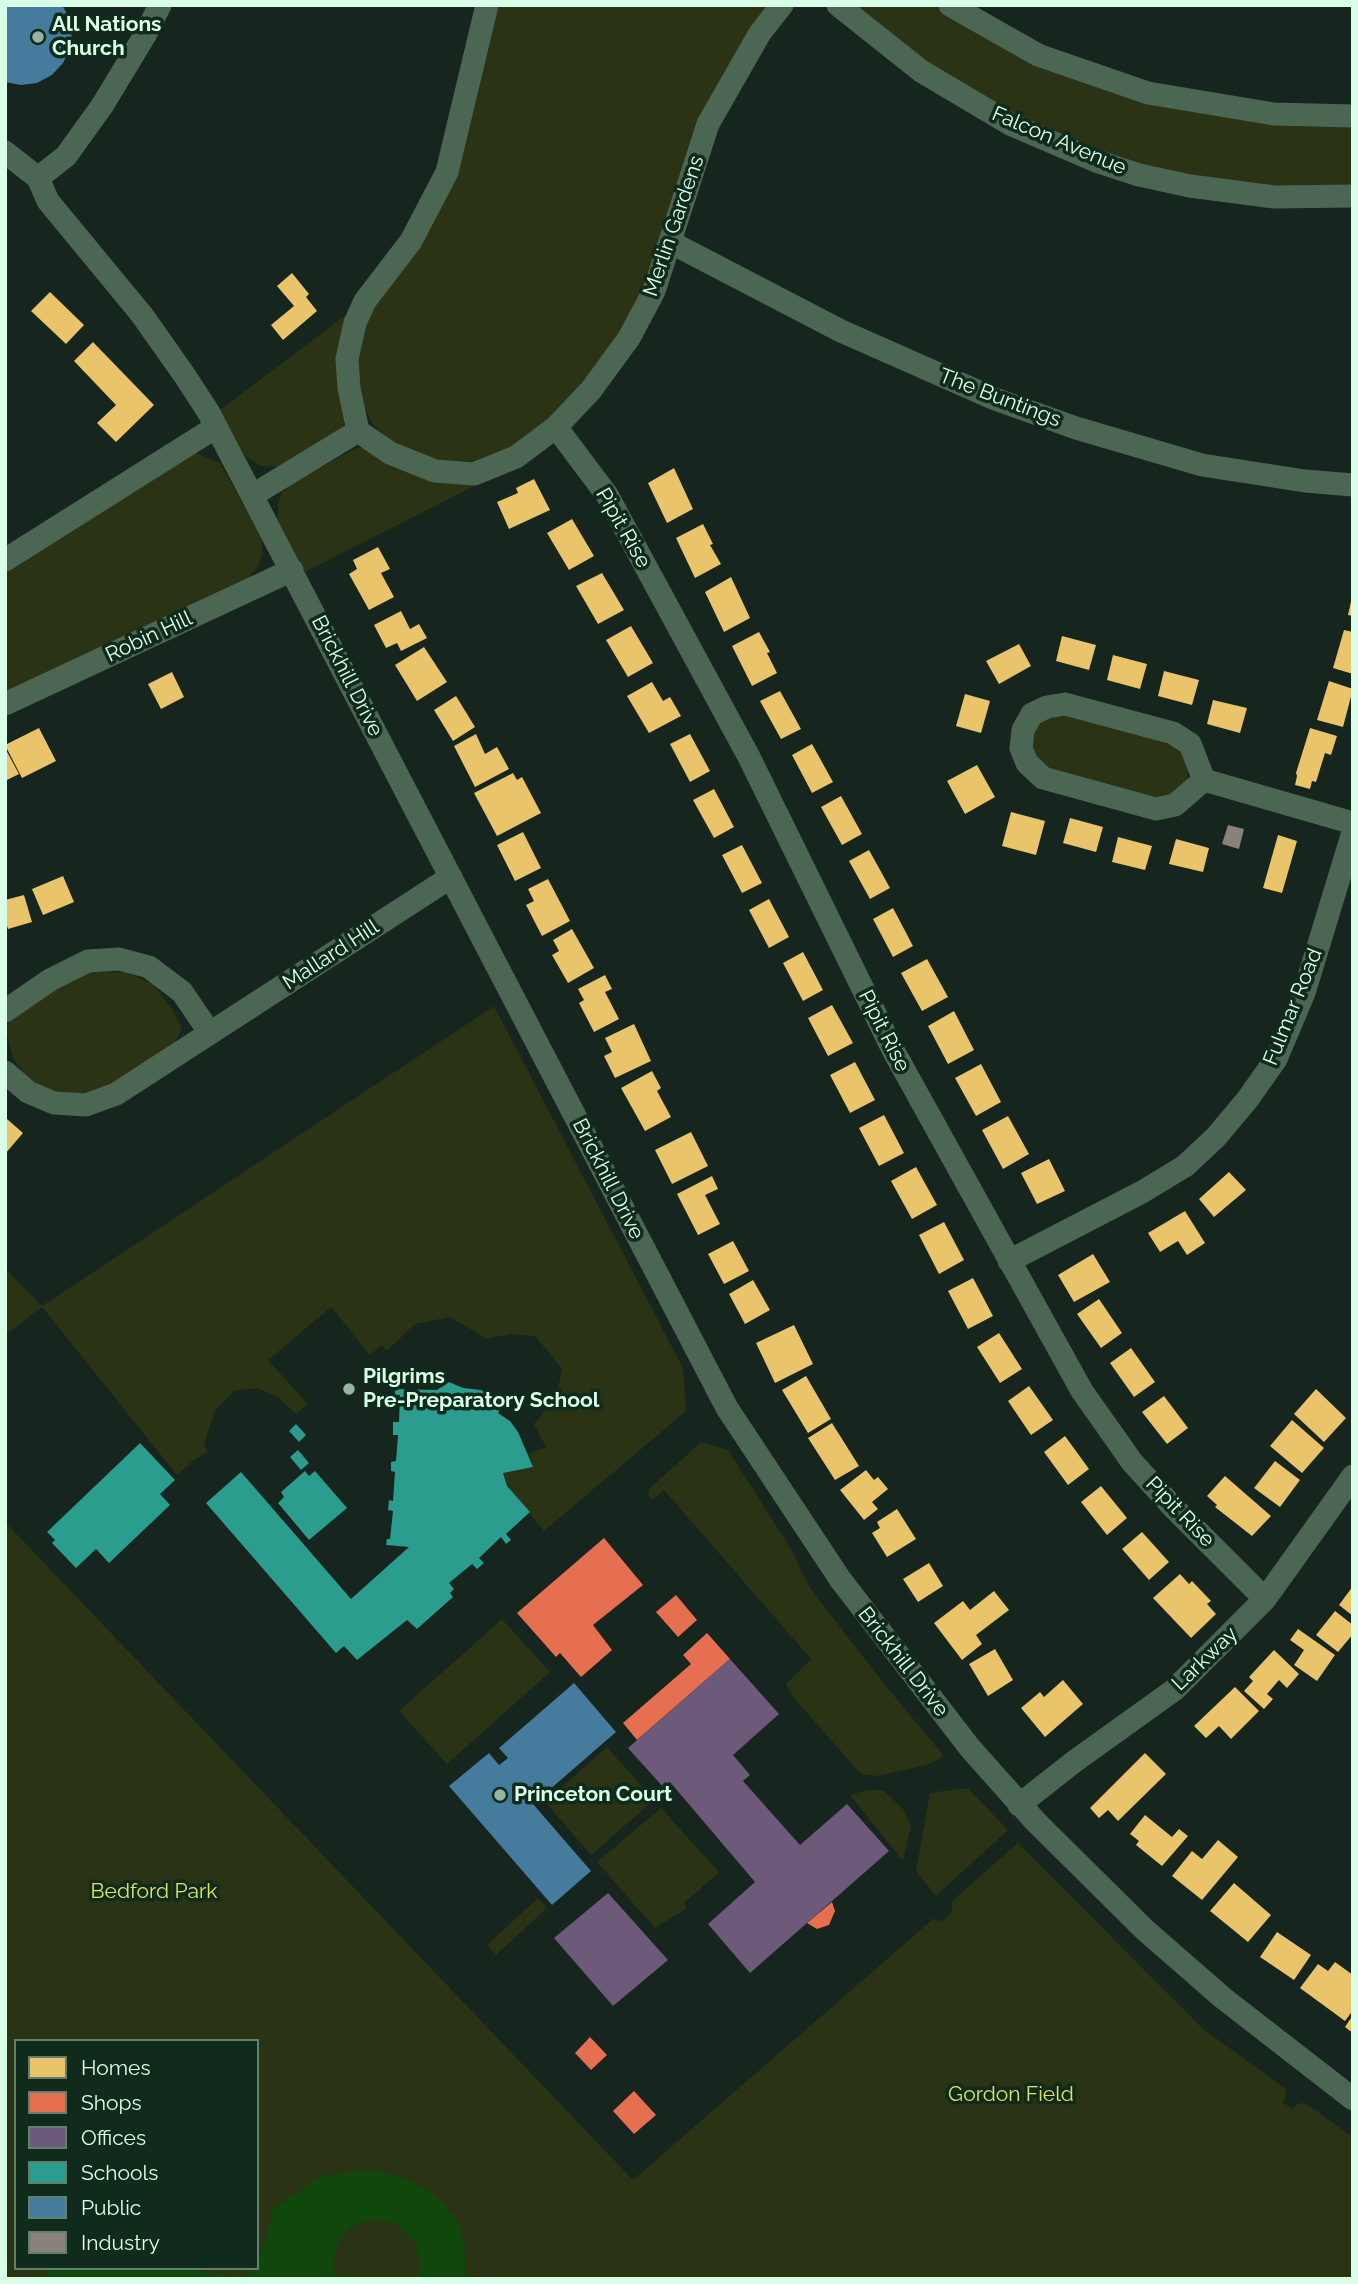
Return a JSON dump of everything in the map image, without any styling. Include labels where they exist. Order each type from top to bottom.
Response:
[{"type":"street","points":[[38,178],[66,156],[102,106],[160,5]]},
{"type":"street","points":[[253,495],[358,430],[349,388],[347,359],[355,323],[365,301],[411,241],[447,172],[488,5]]},
{"type":"street","name":"Merlin Gardens","points":[[358,430],[390,453],[435,471],[474,474],[516,457],[556,427],[591,390],[629,338],[654,292],[708,124],[760,33],[782,5]]},
{"type":"street","name":"Falcon Avenue","points":[[838,5],[921,71],[1012,125],[1096,161],[1139,175],[1190,186],[1274,197],[1353,196]]},
{"type":"street","points":[[950,5],[1038,55],[1148,93],[1273,114],[1353,116]]},
{"type":"street","name":"Brickhill Drive","points":[[5,152],[38,178],[48,201],[142,315],[185,376],[216,427],[727,1408],[840,1579],[970,1748],[1019,1805],[1145,1930],[1223,1998],[1353,2099]]},
{"type":"street","name":"The Buntings","points":[[670,242],[841,331],[995,399],[1076,428],[1202,465],[1305,481],[1353,485]]},
{"type":"street","points":[[6,558],[216,427]]},
{"type":"street","name":"Pipit Rise","points":[[556,427],[607,495],[749,757],[893,1050],[1082,1391],[1132,1462],[1265,1600]]},
{"type":"street","name":"Robin Hill","points":[[5,704],[292,570]]},
{"type":"street","points":[[1065,704],[1173,733],[1190,744],[1204,780],[1175,805],[1156,809],[1043,778],[1027,763],[1021,748],[1023,730],[1032,714],[1046,706],[1065,704]]},
{"type":"street","points":[[1204,780],[1353,823]]},
{"type":"street","name":"Fulmar Road","points":[[1009,1261],[1142,1192],[1185,1166],[1216,1137],[1247,1100],[1276,1059],[1304,993],[1353,832]]},
{"type":"street","name":"Mallard Hill","points":[[5,1072],[28,1092],[54,1103],[86,1105],[116,1094],[451,877]]},
{"type":"street","points":[[5,1011],[50,981],[88,961],[119,959],[149,967],[182,992],[210,1033]]},
{"type":"street","name":"Larkway","points":[[1019,1805],[1174,1690],[1265,1600],[1352,1477]]},
{"type":"green space","points":[[496,5],[770,5],[642,292],[593,373],[552,416],[514,448],[481,463],[455,466],[397,447],[374,426],[360,398],[355,373],[361,326],[405,262]]},
{"type":"green space","points":[[852,5],[943,5],[1035,61],[1353,125],[1353,188],[1265,186],[1183,178],[1096,152],[1006,111],[924,63]]},
{"type":"green space","points":[[347,314],[346,413],[343,429],[279,467],[261,466],[245,456],[220,410]]},
{"type":"green space","points":[[367,447],[488,479],[305,572],[278,520],[278,504],[282,492],[291,484],[356,448]]},
{"type":"green space","points":[[196,453],[220,463],[256,528],[262,541],[258,567],[249,577],[5,695],[5,572],[181,459]]},
{"type":"green space","points":[[1064,711],[1169,742],[1187,760],[1188,780],[1184,789],[1156,801],[1037,765],[1028,732],[1036,720]]},
{"type":"green space","points":[[86,971],[125,972],[153,984],[173,1010],[182,1029],[170,1051],[107,1093],[80,1098],[54,1094],[26,1077],[13,1058],[5,1027],[31,1000]]},
{"type":"green space","points":[[494,1006],[683,1368],[686,1411],[544,1531],[507,1486],[503,1473],[533,1467],[528,1454],[546,1447],[534,1424],[556,1398],[562,1369],[535,1336],[511,1334],[487,1339],[450,1317],[415,1324],[387,1351],[382,1345],[370,1355],[331,1307],[268,1360],[308,1404],[296,1414],[279,1398],[258,1388],[234,1391],[215,1410],[204,1444],[208,1452],[177,1475],[42,1307],[5,1335],[5,1268],[42,1306]]},
{"type":"green space","points":[[701,1442],[728,1450],[791,1549],[810,1588],[944,1756],[927,1765],[877,1776],[861,1774],[793,1697],[786,1684],[811,1659],[664,1490],[652,1500],[648,1495],[649,1489]]},
{"type":"green space","points":[[5,1522],[633,2180],[933,1919],[943,1921],[952,1912],[952,1901],[1018,1843],[1203,2029],[1285,2088],[1286,2096],[1283,2102],[1292,2109],[1297,2104],[1305,2103],[1353,2137],[1353,2279],[5,2279]]},
{"type":"green space","points":[[502,1619],[550,1672],[447,1764],[399,1711]]},
{"type":"green space","points":[[607,1747],[654,1800],[591,1855],[545,1802]]},
{"type":"green space","points":[[968,1788],[1008,1830],[936,1896],[916,1871],[930,1793]]},
{"type":"green space","points":[[867,1790],[883,1790],[904,1810],[911,1826],[903,1861],[850,1795]]},
{"type":"green space","points":[[661,1808],[719,1872],[684,1903],[687,1908],[655,1928],[597,1862]]},
{"type":"green space","points":[[538,1898],[547,1908],[496,1955],[487,1945]]},
{"type":"shaded area","points":[[369,2170],[404,2177],[426,2189],[444,2204],[458,2222],[465,2250],[465,2279],[417,2279],[421,2271],[416,2243],[396,2223],[371,2219],[348,2229],[340,2239],[334,2253],[337,2279],[42,2279],[50,2270],[201,2270],[203,2273],[248,2277],[252,2270],[259,2270],[259,2255],[265,2244],[273,2209],[321,2176]]},
{"type":"building: Homes","points":[[292,273],[309,294],[306,297],[317,311],[283,340],[271,325],[294,306],[277,286]]},
{"type":"building: Homes","points":[[50,292],[84,325],[66,344],[31,311]]},
{"type":"building: Homes","points":[[93,342],[154,405],[116,442],[97,423],[116,405],[74,361]]},
{"type":"building: Homes","points":[[674,468],[693,509],[667,523],[648,483]]},
{"type":"building: Homes","points":[[534,479],[550,510],[509,529],[497,502],[518,493],[516,488]]},
{"type":"building: Homes","points":[[572,519],[594,556],[569,570],[547,533]]},
{"type":"building: Homes","points":[[703,524],[713,544],[710,545],[721,564],[695,578],[676,538]]},
{"type":"building: Homes","points":[[378,547],[390,569],[381,573],[394,597],[369,610],[349,574],[357,569],[353,560]]},
{"type":"building: Homes","points":[[602,573],[624,610],[598,624],[576,586]]},
{"type":"building: Homes","points":[[731,577],[750,618],[724,632],[705,592]]},
{"type":"building: Homes","points":[[1353,597],[1353,616],[1348,615]]},
{"type":"building: Homes","points":[[401,611],[410,629],[419,624],[427,638],[401,651],[397,643],[386,648],[374,625]]},
{"type":"building: Homes","points":[[631,626],[653,663],[628,677],[606,640]]},
{"type":"building: Homes","points":[[1344,630],[1353,632],[1353,674],[1333,668]]},
{"type":"building: Homes","points":[[759,632],[777,673],[752,686],[732,646]]},
{"type":"building: Homes","points":[[1062,636],[1096,645],[1089,670],[1056,661]]},
{"type":"building: Homes","points":[[1019,644],[1031,666],[999,684],[986,661]]},
{"type":"building: Homes","points":[[424,647],[447,682],[417,701],[395,665]]},
{"type":"building: Homes","points":[[1113,655],[1147,664],[1140,689],[1107,680]]},
{"type":"building: Homes","points":[[1164,671],[1199,680],[1192,705],[1158,696]]},
{"type":"building: Homes","points":[[172,672],[184,697],[161,709],[148,684]]},
{"type":"building: Homes","points":[[1329,681],[1353,689],[1343,727],[1317,720]]},
{"type":"building: Homes","points":[[652,682],[663,701],[670,697],[681,716],[649,733],[627,696]]},
{"type":"building: Homes","points":[[780,691],[801,729],[781,739],[760,701]]},
{"type":"building: Homes","points":[[965,694],[990,701],[981,733],[956,726]]},
{"type":"building: Homes","points":[[456,696],[475,727],[453,741],[434,710]]},
{"type":"building: Homes","points":[[1213,700],[1247,708],[1240,733],[1207,724]]},
{"type":"building: Homes","points":[[39,728],[56,761],[22,778],[5,745]]},
{"type":"building: Homes","points":[[1310,728],[1337,736],[1331,755],[1325,753],[1316,782],[1312,781],[1310,789],[1295,785]]},
{"type":"building: Homes","points":[[476,734],[485,754],[497,747],[509,769],[475,787],[454,746]]},
{"type":"building: Homes","points":[[690,734],[710,771],[690,782],[670,744]]},
{"type":"building: Homes","points":[[812,744],[833,782],[812,793],[792,755]]},
{"type":"building: Homes","points":[[5,748],[19,774],[5,781]]},
{"type":"building: Homes","points":[[977,765],[995,797],[965,814],[947,781]]},
{"type":"building: Homes","points":[[513,773],[517,780],[522,777],[541,813],[497,836],[474,793]]},
{"type":"building: Homes","points":[[714,789],[734,827],[714,838],[693,800]]},
{"type":"building: Homes","points":[[841,796],[862,834],[842,845],[821,807]]},
{"type":"building: Homes","points":[[1011,812],[1045,821],[1036,855],[1002,846]]},
{"type":"building: Homes","points":[[1070,818],[1103,827],[1096,852],[1063,843]]},
{"type":"building: Homes","points":[[523,832],[541,868],[515,881],[497,845]]},
{"type":"building: Homes","points":[[1278,835],[1297,841],[1282,893],[1263,888]]},
{"type":"building: Homes","points":[[1118,837],[1152,846],[1145,870],[1112,862]]},
{"type":"building: Homes","points":[[1176,839],[1209,848],[1203,872],[1169,864]]},
{"type":"building: Homes","points":[[742,845],[762,883],[742,893],[722,855]]},
{"type":"building: Homes","points":[[869,850],[890,888],[870,899],[849,861]]},
{"type":"building: Homes","points":[[63,876],[74,902],[43,915],[32,889]]},
{"type":"building: Homes","points":[[548,879],[570,921],[542,936],[526,905],[534,901],[528,889]]},
{"type":"building: Homes","points":[[24,895],[32,922],[8,929],[5,900]]},
{"type":"building: Homes","points":[[769,899],[789,937],[769,948],[749,910]]},
{"type":"building: Homes","points":[[893,908],[913,946],[893,957],[873,919]]},
{"type":"building: Homes","points":[[572,929],[594,968],[568,983],[552,955],[559,951],[553,940]]},
{"type":"building: Homes","points":[[803,952],[823,990],[803,1001],[783,963]]},
{"type":"building: Homes","points":[[927,959],[948,997],[922,1011],[901,973]]},
{"type":"building: Homes","points":[[605,975],[612,989],[605,992],[619,1019],[594,1032],[579,1003],[584,1000],[578,989]]},
{"type":"building: Homes","points":[[832,1005],[853,1043],[828,1056],[808,1018]]},
{"type":"building: Homes","points":[[954,1011],[974,1050],[948,1064],[928,1026]]},
{"type":"building: Homes","points":[[634,1024],[651,1061],[615,1078],[604,1056],[612,1052],[605,1038]]},
{"type":"building: Homes","points":[[855,1062],[875,1100],[850,1113],[830,1075]]},
{"type":"building: Homes","points":[[981,1064],[1001,1102],[976,1116],[955,1078]]},
{"type":"building: Homes","points":[[652,1071],[661,1088],[657,1091],[671,1117],[645,1131],[621,1088]]},
{"type":"building: Homes","points":[[884,1115],[904,1153],[879,1166],[859,1128]]},
{"type":"building: Homes","points":[[1008,1116],[1029,1154],[1003,1169],[982,1130]]},
{"type":"building: Homes","points":[[7,1119],[23,1133],[5,1154],[5,1121]]},
{"type":"building: Homes","points":[[691,1132],[708,1166],[672,1184],[655,1150]]},
{"type":"building: Homes","points":[[1049,1159],[1065,1191],[1037,1204],[1021,1173]]},
{"type":"building: Homes","points":[[916,1167],[937,1205],[912,1219],[891,1181]]},
{"type":"building: Homes","points":[[1229,1172],[1246,1190],[1214,1217],[1199,1199]]},
{"type":"building: Homes","points":[[712,1176],[718,1189],[705,1195],[720,1224],[698,1235],[677,1194]]},
{"type":"building: Homes","points":[[1185,1211],[1205,1243],[1187,1255],[1178,1241],[1160,1252],[1148,1233]]},
{"type":"building: Homes","points":[[944,1222],[964,1260],[939,1274],[919,1235]]},
{"type":"building: Homes","points":[[733,1241],[749,1271],[724,1284],[708,1254]]},
{"type":"building: Homes","points":[[1093,1254],[1110,1282],[1074,1302],[1058,1275]]},
{"type":"building: Homes","points":[[973,1278],[993,1316],[968,1329],[948,1291]]},
{"type":"building: Homes","points":[[753,1280],[770,1310],[745,1324],[729,1294]]},
{"type":"building: Homes","points":[[1099,1299],[1122,1333],[1101,1348],[1077,1314]]},
{"type":"building: Homes","points":[[794,1325],[813,1364],[775,1383],[756,1343]]},
{"type":"building: Homes","points":[[999,1333],[1022,1369],[1000,1383],[977,1347]]},
{"type":"building: Homes","points":[[1131,1348],[1155,1382],[1134,1397],[1110,1363]]},
{"type":"building: Homes","points":[[806,1376],[831,1419],[808,1433],[782,1390]]},
{"type":"building: Homes","points":[[1029,1386],[1053,1420],[1031,1435],[1008,1401]]},
{"type":"building: Homes","points":[[1316,1389],[1346,1418],[1324,1442],[1294,1414]]},
{"type":"building: Homes","points":[[1164,1396],[1188,1428],[1167,1444],[1142,1412]]},
{"type":"building: Homes","points":[[1292,1420],[1324,1448],[1302,1473],[1270,1446]]},
{"type":"building: Homes","points":[[832,1423],[859,1466],[835,1480],[808,1438]]},
{"type":"building: Homes","points":[[1065,1436],[1089,1469],[1068,1485],[1044,1452]]},
{"type":"building: Homes","points":[[1275,1461],[1300,1480],[1280,1507],[1254,1488]]},
{"type":"building: Homes","points":[[866,1470],[874,1480],[878,1477],[888,1489],[872,1502],[878,1509],[864,1520],[840,1490]]},
{"type":"building: Homes","points":[[1225,1476],[1271,1516],[1252,1536],[1215,1507],[1217,1505],[1207,1496]]},
{"type":"building: Homes","points":[[1101,1486],[1127,1518],[1107,1535],[1081,1502]]},
{"type":"building: Homes","points":[[897,1509],[916,1539],[887,1557],[872,1533],[880,1528],[877,1522]]},
{"type":"building: Homes","points":[[1142,1532],[1169,1562],[1149,1580],[1122,1549]]},
{"type":"building: Homes","points":[[929,1563],[943,1586],[918,1602],[903,1579]]},
{"type":"building: Homes","points":[[1180,1574],[1189,1584],[1192,1581],[1211,1601],[1207,1604],[1216,1614],[1191,1638],[1153,1598]]},
{"type":"building: Homes","points":[[1353,1586],[1353,1616],[1339,1605]]},
{"type":"building: Homes","points":[[994,1591],[1009,1610],[976,1635],[982,1644],[962,1660],[934,1623],[963,1601],[970,1610]]},
{"type":"building: Homes","points":[[1335,1611],[1353,1625],[1353,1634],[1338,1652],[1316,1635]]},
{"type":"building: Homes","points":[[1298,1629],[1335,1655],[1317,1681],[1294,1665],[1304,1650],[1290,1640]]},
{"type":"building: Homes","points":[[995,1649],[1013,1680],[988,1696],[969,1664]]},
{"type":"building: Homes","points":[[1274,1650],[1299,1674],[1287,1688],[1279,1680],[1267,1694],[1273,1699],[1264,1709],[1244,1691],[1253,1681],[1249,1677]]},
{"type":"building: Homes","points":[[1063,1680],[1083,1704],[1045,1737],[1021,1708],[1040,1692],[1044,1697]]},
{"type":"building: Homes","points":[[1235,1687],[1259,1711],[1231,1739],[1219,1726],[1206,1738],[1194,1726]]},
{"type":"building: Homes","points":[[1145,1753],[1166,1774],[1118,1821],[1108,1810],[1099,1818],[1090,1808]]},
{"type":"building: Homes","points":[[1145,1815],[1172,1837],[1179,1829],[1188,1836],[1162,1866],[1136,1845],[1139,1841],[1130,1834]]},
{"type":"building: Homes","points":[[1218,1840],[1238,1857],[1202,1900],[1172,1876],[1192,1851],[1202,1859]]},
{"type":"building: Homes","points":[[1234,1883],[1271,1915],[1248,1942],[1210,1911]]},
{"type":"building: Homes","points":[[1277,1932],[1311,1955],[1294,1980],[1260,1957]]},
{"type":"building: Homes","points":[[1335,1962],[1353,1975],[1353,2010],[1345,2021],[1300,1988],[1318,1964],[1328,1971]]},
{"type":"building: Homes","points":[[1353,2015],[1353,2033],[1345,2027]]},
{"type":"building: Shops","points":[[604,1538],[643,1585],[593,1625],[612,1650],[581,1677],[560,1653],[556,1657],[517,1613]]},
{"type":"building: Shops","points":[[676,1595],[697,1620],[678,1637],[656,1612]]},
{"type":"building: Shops","points":[[707,1633],[730,1659],[637,1740],[623,1723],[691,1664],[683,1655]]},
{"type":"building: Shops","points":[[832,1902],[835,1911],[829,1925],[817,1929],[807,1923]]},
{"type":"building: Shops","points":[[590,2037],[607,2055],[591,2070],[575,2053]]},
{"type":"building: Shops","points":[[634,2091],[656,2115],[634,2134],[613,2111]]},
{"type":"building: Offices","points":[[730,1659],[779,1714],[733,1755],[750,1775],[743,1781],[800,1845],[847,1804],[889,1851],[750,1973],[708,1924],[755,1882],[670,1782],[664,1788],[628,1748]]},
{"type":"building: Offices","points":[[608,1893],[668,1960],[613,2006],[554,1938]]},
{"type":"building: Schools","points":[[449,1382],[506,1400],[498,1413],[510,1421],[518,1432],[533,1467],[503,1473],[507,1486],[530,1512],[506,1534],[511,1540],[506,1544],[501,1537],[479,1558],[484,1563],[477,1569],[472,1564],[449,1583],[454,1589],[450,1593],[453,1597],[417,1629],[407,1620],[357,1660],[344,1646],[336,1653],[206,1503],[241,1472],[351,1599],[409,1547],[386,1545],[387,1539],[390,1539],[393,1511],[388,1510],[389,1500],[393,1501],[395,1472],[391,1471],[391,1462],[396,1461],[398,1435],[393,1435],[393,1422],[399,1422],[400,1395],[395,1395],[395,1389],[437,1390]]},
{"type":"building: Schools","points":[[296,1424],[306,1435],[299,1442],[289,1431]]},
{"type":"building: Schools","points":[[140,1443],[175,1480],[160,1494],[170,1505],[109,1563],[96,1549],[76,1568],[52,1543],[55,1540],[47,1532]]},
{"type":"building: Schools","points":[[298,1450],[309,1463],[301,1470],[290,1457]]},
{"type":"building: Schools","points":[[305,1471],[309,1476],[315,1471],[347,1508],[309,1540],[278,1503],[284,1497],[281,1492]]},
{"type":"building: Public","name":"All Nations Church","points":[[5,5],[62,5],[72,28],[71,46],[63,63],[52,75],[37,83],[21,85],[5,82]]},
{"type":"building: Public","name":"Princeton Court","points":[[574,1683],[616,1732],[533,1804],[591,1871],[552,1905],[449,1786],[489,1753],[499,1765],[508,1758],[499,1748]]},
{"type":"building: Industry","points":[[1228,825],[1244,829],[1239,849],[1222,844]]},
{"type":"place","name":"All Nations Church","points":[[38,37]]},
{"type":"place","name":"Pilgrims Pre-Preparatory School","points":[[349,1389]]},
{"type":"place","name":"Princeton Court","points":[[500,1795]]},
{"type":"park label","name":"Bedford Park","points":[[154,1892]]},
{"type":"park label","name":"Gordon Field","points":[[1011,2095]]}]
